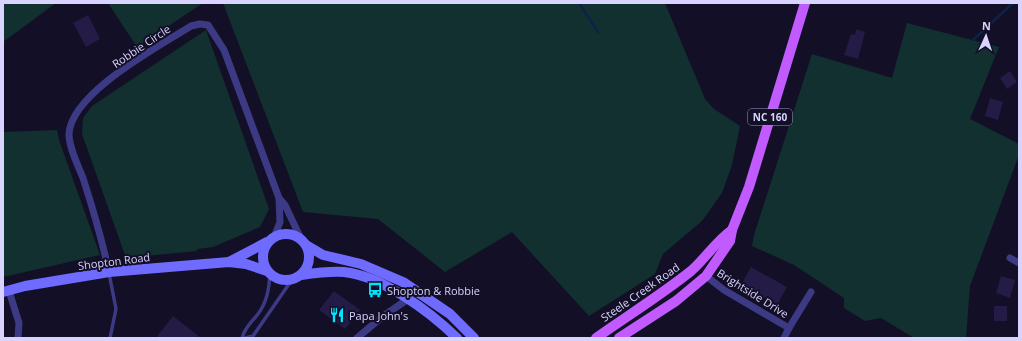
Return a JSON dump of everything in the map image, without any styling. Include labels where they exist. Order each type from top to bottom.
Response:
[{"type":"main road","name":"NC 160","points":[[619,338],[676,301],[706,276],[730,241],[732,230],[749,187],[805,3]]},
{"type":"main road","name":"Steele Creek Road","points":[[596,338],[668,288],[692,269],[720,238],[732,230]]},
{"type":"street","name":"Robbie Circle","points":[[109,272],[86,190],[70,142],[71,124],[79,109],[90,96],[113,77],[190,26],[200,24],[208,25],[224,50],[279,198],[280,222],[271,239]]},
{"type":"street","name":"Robbie Circle","points":[[279,198],[285,205],[304,243]]},
{"type":"street","points":[[456,338],[441,322],[408,299],[375,282],[345,272],[325,271],[284,280],[268,273],[262,255],[271,239],[288,234],[323,255],[361,264],[403,282],[450,314],[474,338]]},
{"type":"street","name":"Shopton Road","points":[[229,262],[271,239]]},
{"type":"street","points":[[298,277],[307,268],[309,262],[309,254],[304,243]]},
{"type":"street","points":[[1010,258],[1019,263]]},
{"type":"street","name":"Shopton Road","points":[[6,291],[109,272],[229,262],[246,264],[268,273]]},
{"type":"street","name":"Brightside Drive","points":[[706,276],[724,290],[788,328]]},
{"type":"street","points":[[6,291],[19,323],[18,338]]},
{"type":"street","points":[[784,338],[788,328],[811,292]]},
{"type":"street","points":[[357,338],[382,317],[408,299]]},
{"type":"lane","points":[[109,272],[116,309],[110,338]]},
{"type":"lane","points":[[268,273],[269,290],[266,301],[258,314],[244,329],[244,338],[253,336],[289,284],[298,277]]},
{"type":"green space","points":[[3,3],[56,3],[3,42]]},
{"type":"green space","points":[[108,3],[203,3],[137,47]]},
{"type":"green space","points":[[223,3],[665,3],[705,99],[714,109],[740,126],[732,165],[722,193],[702,221],[663,254],[655,274],[589,316],[512,232],[445,272],[378,219],[303,212]]},
{"type":"green space","points":[[907,23],[999,47],[970,119],[1019,144],[1019,155],[970,286],[966,338],[914,338],[881,318],[865,321],[844,308],[844,298],[794,265],[752,246],[754,235],[812,54],[892,78]]},
{"type":"green space","points":[[206,30],[269,209],[260,227],[213,247],[197,249],[197,251],[126,258],[82,134],[83,118],[92,106]]},
{"type":"green space","points":[[57,130],[59,140],[100,255],[3,277],[3,132]]},
{"type":"building","points":[[88,15],[100,39],[86,47],[73,23]]},
{"type":"building","points":[[856,29],[865,32],[858,59],[844,55],[851,34],[855,35]]},
{"type":"building","points":[[1010,71],[1017,82],[1007,89],[1000,78]]},
{"type":"building","points":[[990,98],[1003,102],[998,120],[985,116]]},
{"type":"building","points":[[751,267],[787,287],[777,305],[741,285]]},
{"type":"building","points":[[1001,276],[1015,280],[1010,298],[996,293]]},
{"type":"building","points":[[334,291],[360,310],[345,329],[319,310]]},
{"type":"building","points":[[994,306],[1007,306],[1007,321],[994,321]]},
{"type":"building","points":[[173,316],[201,338],[156,338]]},
{"type":"waterway","points":[[579,3],[598,32]]},
{"type":"waterway","points":[[973,40],[1013,3]]},
{"type":"place","name":"Shopton & Robbie","points":[[375,290]]},
{"type":"place","name":"Papa John's","points":[[337,315]]}]
